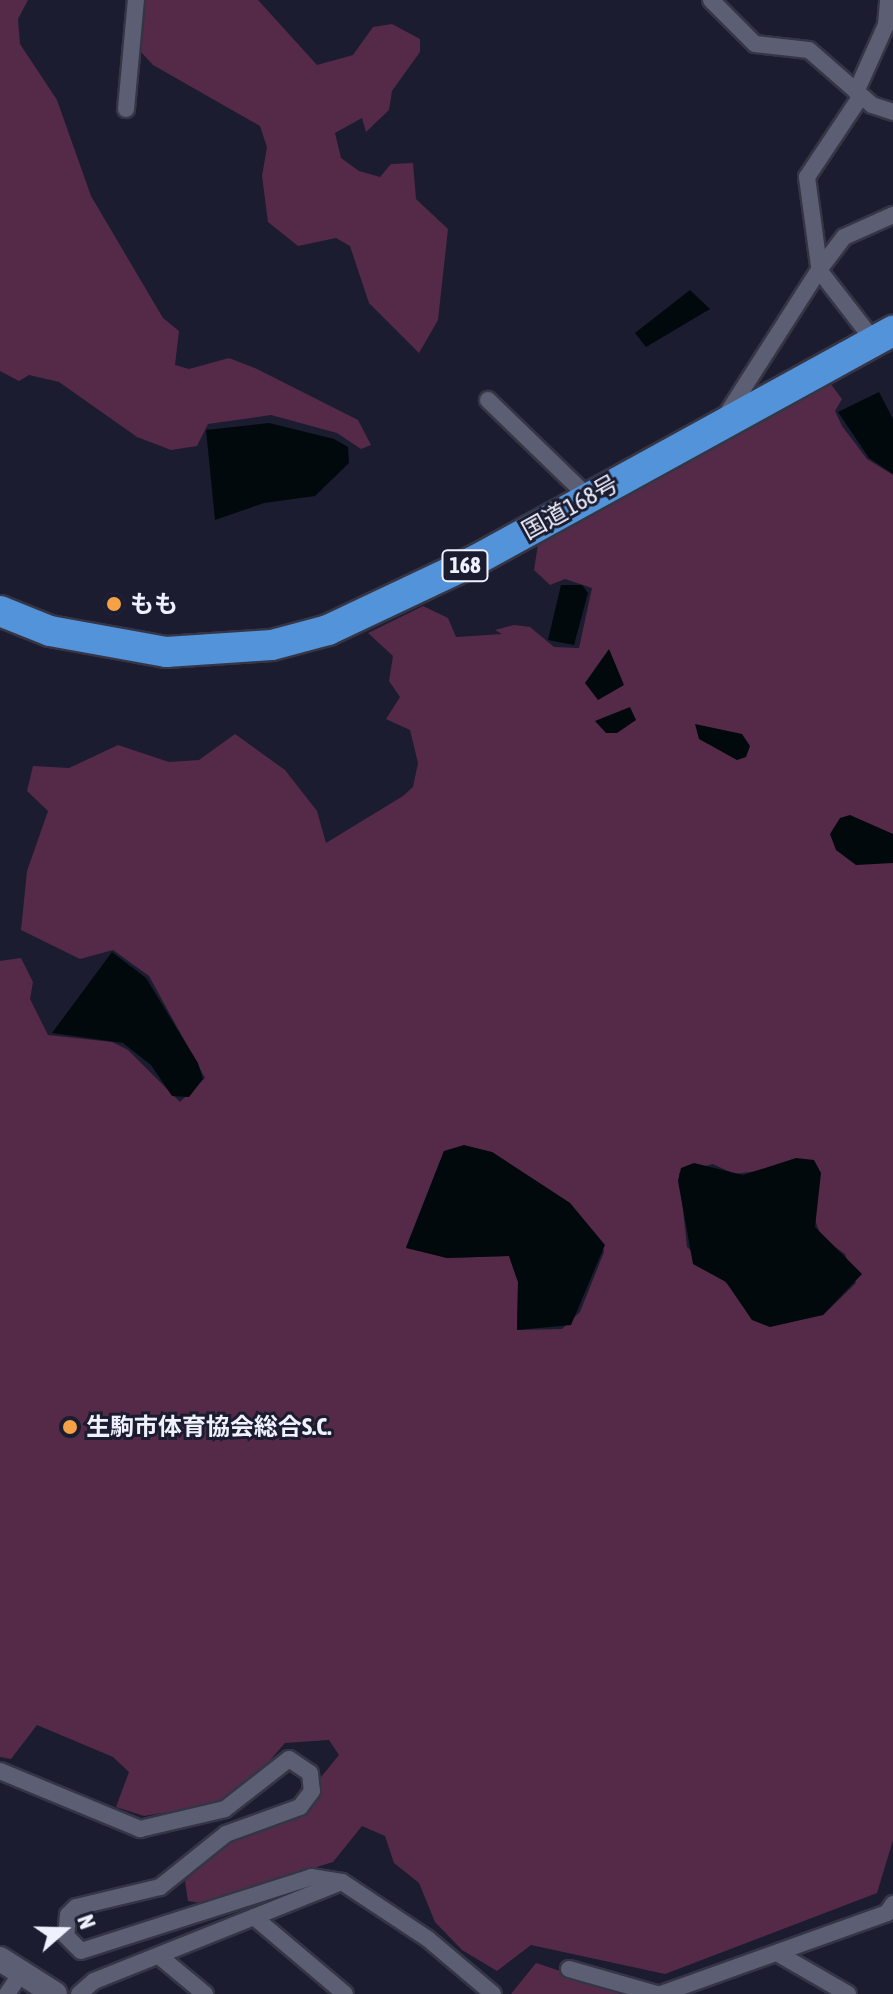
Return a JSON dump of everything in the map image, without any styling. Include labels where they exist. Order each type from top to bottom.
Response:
[{"type":"highway","name":"国道168号","points":[[0,611],[50,631],[158,651],[272,645],[375,613],[883,336]]},
{"type":"street","points":[[126,109],[136,0]]},
{"type":"street","points":[[711,0],[755,44],[809,50],[859,94],[893,112]]},
{"type":"street","points":[[883,336],[819,268],[807,177],[859,94],[886,25],[888,0]]},
{"type":"street","points":[[721,424],[819,268],[844,237],[893,215]]},
{"type":"street","points":[[488,400],[588,497]]},
{"type":"street","points":[[0,1771],[140,1829],[225,1809],[289,1759],[310,1773],[312,1791],[300,1807],[226,1834],[160,1887],[76,1907],[68,1915],[66,1936],[81,1951],[311,1877],[342,1882],[428,1939],[493,1994]]},
{"type":"street","points":[[79,1994],[94,1981],[342,1882]]},
{"type":"street","points":[[569,1969],[665,1993],[891,1911]]},
{"type":"street","points":[[254,1917],[345,1994]]},
{"type":"street","points":[[777,1953],[848,1994]]},
{"type":"street","points":[[159,1956],[205,1994]]},
{"type":"street","points":[[0,1959],[23,1970],[55,1994]]},
{"type":"street","points":[[7,1994],[23,1970]]},
{"type":"shaded area","points":[[0,0],[28,0],[18,19],[20,44],[57,100],[91,196],[163,318],[179,331],[175,365],[189,369],[229,358],[257,369],[358,420],[371,445],[361,449],[337,433],[271,415],[208,424],[197,446],[171,450],[137,437],[59,382],[29,375],[19,381],[0,371]]},
{"type":"shaded area","points":[[143,0],[258,0],[317,65],[353,55],[373,27],[392,24],[420,39],[420,52],[392,91],[389,110],[366,132],[362,118],[335,133],[341,158],[359,171],[380,177],[391,164],[413,163],[416,199],[448,229],[438,320],[419,353],[369,303],[350,246],[336,238],[298,246],[268,222],[262,176],[267,147],[260,126],[153,65],[139,50]]},
{"type":"shaded area","points":[[690,290],[710,309],[646,347],[635,333]]},
{"type":"shaded area","points":[[830,383],[842,399],[835,411],[842,426],[867,459],[893,475],[893,1840],[877,1893],[665,1974],[531,1945],[497,1971],[462,1950],[435,1922],[419,1883],[394,1863],[385,1836],[362,1826],[333,1862],[201,1903],[188,1901],[185,1881],[232,1840],[312,1809],[321,1777],[339,1755],[329,1740],[285,1743],[251,1782],[217,1804],[144,1816],[116,1807],[129,1772],[113,1757],[37,1725],[11,1759],[0,1757],[0,961],[21,958],[33,982],[30,999],[48,1035],[112,1042],[128,1050],[180,1102],[205,1078],[149,976],[113,950],[80,959],[21,930],[27,871],[48,811],[27,791],[33,766],[69,768],[118,745],[169,762],[199,760],[235,734],[285,770],[317,811],[326,843],[403,796],[413,787],[418,763],[410,730],[386,719],[400,697],[389,681],[393,656],[368,633],[423,606],[448,618],[456,637],[502,634],[495,630],[514,625],[530,627],[554,647],[579,648],[592,588],[565,579],[550,585],[534,570],[538,544],[578,513]],"holes":[[[444,1151],[492,1152],[570,1203],[601,1241],[604,1252],[580,1312],[562,1329],[517,1330],[518,1282],[509,1256],[447,1258],[406,1247]],[[713,1164],[734,1174],[758,1171],[813,1214],[821,1237],[845,1254],[856,1283],[823,1315],[752,1320],[734,1290],[687,1247],[679,1173]]]},
{"type":"shaded area","points":[[879,392],[893,419],[893,474],[869,458],[838,412]]},
{"type":"shaded area","points":[[269,423],[334,439],[348,447],[349,463],[315,496],[264,503],[215,520],[206,430]]},
{"type":"shaded area","points":[[561,585],[582,585],[588,593],[574,645],[548,640]]},
{"type":"shaded area","points":[[609,649],[624,685],[598,700],[585,683]]},
{"type":"shaded area","points":[[630,707],[636,720],[617,733],[606,733],[595,721]]},
{"type":"shaded area","points":[[695,724],[742,734],[750,746],[746,757],[737,760],[699,739]]},
{"type":"shaded area","points":[[850,815],[893,834],[893,863],[856,865],[836,850],[830,834],[840,818]]},
{"type":"shaded area","points":[[112,952],[146,978],[198,1063],[203,1079],[189,1097],[172,1096],[151,1065],[123,1043],[52,1033]]},
{"type":"shaded area","points":[[464,1145],[492,1152],[570,1203],[605,1245],[571,1325],[517,1330],[518,1282],[509,1256],[447,1258],[406,1248],[444,1151]]},
{"type":"shaded area","points":[[796,1158],[814,1160],[821,1173],[815,1227],[862,1274],[823,1315],[770,1327],[752,1320],[726,1282],[693,1264],[678,1181],[681,1168],[694,1163],[743,1175]]},
{"type":"shaded area","points":[[536,1963],[566,1973],[566,1978],[628,1994],[511,1994]]},
{"type":"building","name":"もも","points":[[114,593],[122,596],[125,604],[122,612],[114,615],[106,612],[103,604],[106,596]]},
{"type":"place","name":"もも","points":[[114,604]]},
{"type":"place","name":"生駒市体育協会総合S.C.","points":[[70,1427]]}]
